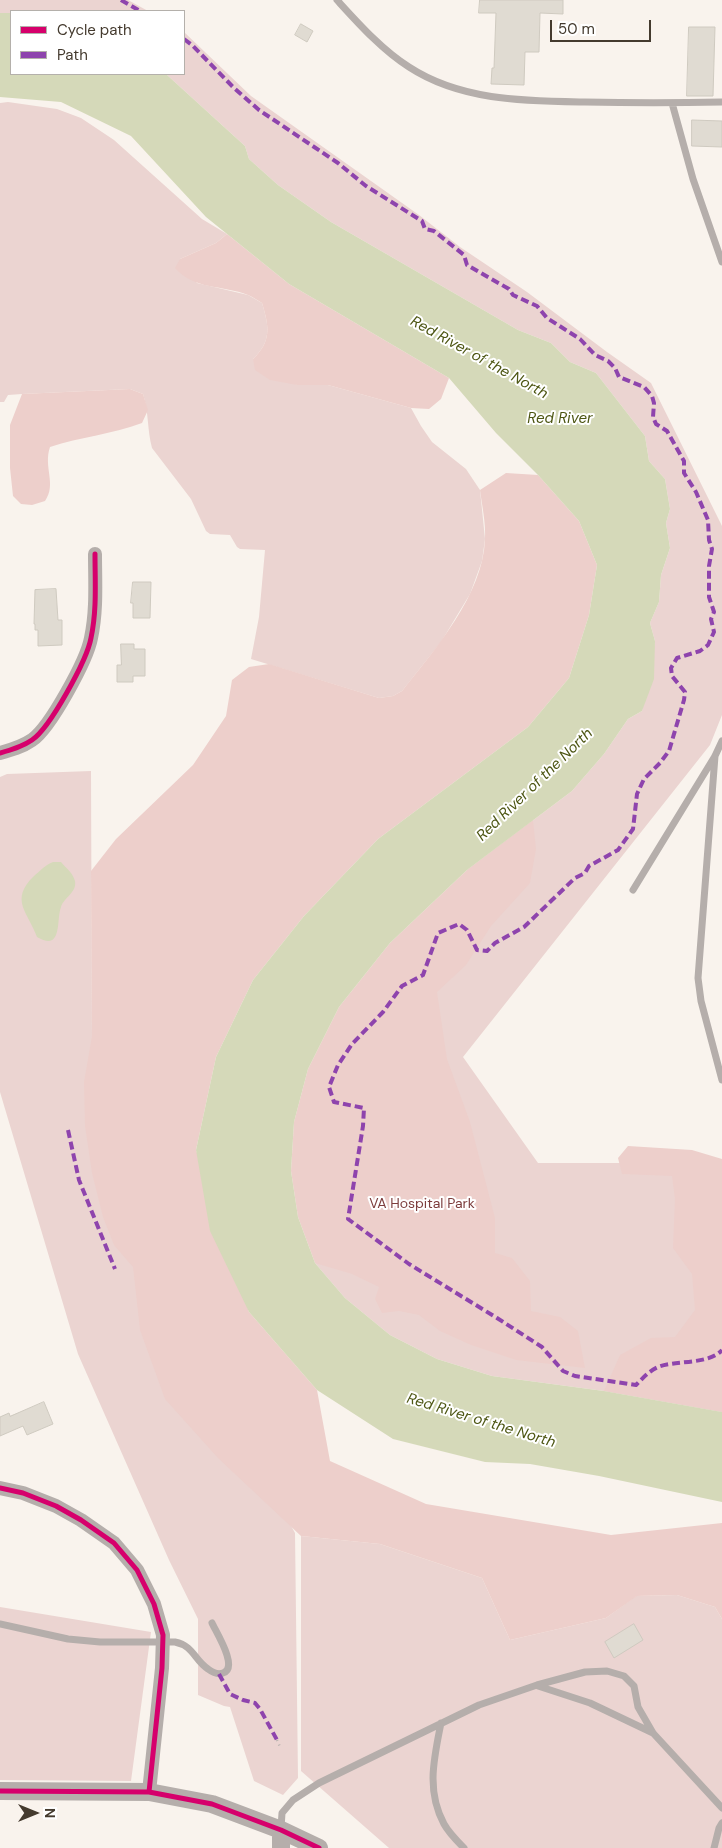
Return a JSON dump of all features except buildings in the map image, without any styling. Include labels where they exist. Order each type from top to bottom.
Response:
[{"type":"street","points":[[0,753],[12,750],[33,740],[49,722],[81,664],[91,640],[95,610],[95,554]]},
{"type":"street","points":[[0,1488],[56,1506],[81,1520],[114,1543],[137,1570],[154,1604],[163,1635],[163,1642],[162,1668],[148,1792]]},
{"type":"street","points":[[0,1791],[148,1792],[212,1804],[281,1830],[315,1847]]},
{"type":"street","points":[[281,1830],[281,1848]]},
{"type":"lane","points":[[337,0],[386,48],[409,67],[436,80],[472,93],[524,101],[722,102]]},
{"type":"lane","points":[[672,103],[693,179],[722,262]]},
{"type":"lane","points":[[633,890],[715,756],[722,741]]},
{"type":"lane","points":[[715,756],[698,978],[701,1001],[722,1080]]},
{"type":"lane","points":[[0,1624],[68,1639],[100,1642],[184,1644],[207,1669],[214,1673],[224,1673],[227,1671],[228,1666],[227,1654],[212,1624]]},
{"type":"lane","points":[[281,1830],[282,1813],[293,1800],[319,1783],[479,1705],[537,1685],[585,1672],[607,1671],[624,1676],[634,1686],[638,1707],[653,1733],[722,1808]]},
{"type":"lane","points":[[537,1685],[590,1703],[653,1733]]},
{"type":"lane","points":[[441,1723],[434,1757],[432,1785],[436,1805],[444,1826],[464,1848]]},
{"type":"lane","points":[[714,1848],[722,1823]]},
{"type":"path","points":[[277,1740],[280,1747]]},
{"type":"green space","points":[[0,0],[128,0],[146,10],[10,10],[10,13],[0,13]]},
{"type":"green space","name":"VA Hospital Park","points":[[185,33],[251,96],[419,215],[460,247],[527,292],[651,383],[722,526],[722,715],[710,745],[463,1057],[538,1163],[722,1163],[722,1412],[604,1391],[492,1376],[437,1359],[390,1335],[345,1298],[315,1263],[467,870],[572,791],[604,754],[628,719],[642,711],[655,641],[650,623],[659,602],[661,575],[670,548],[666,523],[670,509],[665,479],[649,461],[645,436],[596,373],[570,362],[551,343],[518,330],[331,222],[278,185],[249,159],[245,146],[167,75],[185,75]]},
{"type":"green space","points":[[8,102],[57,109],[81,118],[114,140],[202,219],[227,234],[216,243],[180,259],[197,283],[248,295],[262,303],[267,333],[263,346],[253,359],[297,385],[328,385],[411,408],[432,442],[466,469],[480,490],[485,539],[482,561],[470,594],[441,642],[402,691],[393,696],[379,698],[251,659],[259,617],[265,550],[240,549],[230,535],[210,534],[206,531],[191,499],[152,448],[143,394],[130,389],[22,394],[8,395],[4,402],[0,402],[0,103]]},
{"type":"green space","points":[[227,234],[289,284],[449,378],[441,399],[429,409],[411,408],[328,385],[297,385],[270,380],[255,370],[253,359],[263,346],[267,333],[262,303],[238,292],[200,284],[183,275],[175,268],[180,259],[216,243]]},
{"type":"green space","points":[[130,389],[143,394],[148,410],[142,423],[50,447],[48,461],[50,488],[45,501],[32,505],[21,504],[13,496],[10,468],[10,425],[22,394]]},
{"type":"green space","points":[[506,473],[538,475],[579,521],[597,565],[589,615],[569,678],[528,727],[378,839],[304,916],[253,980],[216,1057],[196,1150],[249,1312],[317,1390],[330,1461],[426,1504],[611,1535],[722,1523],[722,1619],[715,1607],[677,1595],[637,1596],[606,1618],[510,1640],[482,1578],[380,1544],[301,1536],[218,1458],[165,1399],[140,1330],[133,1267],[114,1245],[103,1217],[92,1173],[85,1126],[84,1082],[92,1036],[91,871],[116,839],[193,765],[226,716],[232,680],[249,667],[269,664],[379,698],[393,696],[402,691],[442,639],[467,601],[482,560],[485,539],[480,490]]},
{"type":"green space","points":[[91,771],[92,1036],[139,1251],[295,1533],[298,1778],[283,1795],[254,1781],[230,1707],[198,1695],[198,1619],[169,1560],[78,1354],[0,1092],[0,777],[7,774]]},
{"type":"green space","points":[[533,820],[536,849],[530,883],[491,926],[466,965],[437,992],[447,1059],[470,1122],[495,1218],[495,1253],[512,1258],[530,1281],[531,1311],[560,1317],[578,1331],[585,1368],[516,1360],[471,1345],[440,1331],[419,1315],[399,1311],[382,1313],[375,1299],[379,1287],[352,1274],[315,1263],[298,1217],[291,1171],[294,1122],[308,1069],[339,1007],[390,943],[467,870]]},
{"type":"green space","points":[[628,1146],[692,1150],[722,1159],[722,1412],[604,1391],[620,1355],[651,1338],[675,1337],[695,1310],[692,1274],[673,1248],[675,1199],[672,1176],[622,1174],[618,1158]]},
{"type":"green space","points":[[301,1536],[380,1544],[482,1578],[510,1640],[606,1618],[636,1596],[677,1595],[715,1607],[722,1619],[722,1848],[389,1848],[301,1771]]},
{"type":"green space","points":[[0,1607],[151,1632],[131,1781],[0,1780]]},
{"type":"water","name":"Red River","points":[[0,13],[10,13],[10,75],[167,75],[245,146],[249,159],[278,185],[331,222],[518,330],[551,343],[570,362],[596,373],[645,436],[649,461],[665,479],[670,509],[666,523],[670,548],[661,575],[659,602],[650,623],[655,641],[654,679],[642,711],[628,719],[604,754],[572,791],[467,870],[390,943],[339,1007],[308,1069],[294,1122],[291,1171],[298,1217],[315,1263],[345,1298],[390,1335],[437,1359],[492,1376],[604,1391],[722,1412],[722,1502],[599,1476],[530,1464],[485,1462],[393,1439],[317,1390],[249,1312],[210,1231],[196,1150],[216,1057],[253,980],[304,916],[378,839],[528,727],[569,678],[589,615],[597,565],[579,521],[538,475],[496,433],[449,378],[289,284],[206,217],[131,136],[61,102],[0,97]]},
{"type":"water","points":[[53,862],[61,862],[73,876],[75,885],[61,907],[55,938],[45,941],[37,937],[23,906],[22,899],[27,884],[43,868]]},
{"type":"marked path","points":[[121,0],[138,10]]},
{"type":"marked path","points":[[185,40],[259,110],[338,163],[366,186],[422,221],[425,229],[434,231],[464,255],[467,265],[509,289],[513,295],[537,306],[547,318],[580,339],[595,355],[608,361],[615,368],[619,377],[644,387],[652,396],[654,403],[653,417],[656,424],[667,431],[684,461],[684,473],[696,492],[708,520],[709,540],[712,549],[709,566],[709,597],[714,612],[711,619],[714,632],[708,645],[700,651],[677,658],[671,668],[672,676],[685,692],[684,700],[669,751],[644,779],[637,794],[633,829],[618,850],[589,866],[585,873],[575,878],[524,927],[495,943],[487,951],[477,950],[467,930],[459,924],[438,933],[423,975],[402,986],[383,1012],[352,1044],[338,1065],[329,1087],[334,1102],[364,1108],[363,1126],[348,1219],[409,1264],[542,1347],[563,1371],[575,1376],[636,1385],[658,1367],[709,1358],[722,1350]]},
{"type":"marked path","points":[[68,1130],[79,1180],[115,1269]]},
{"type":"marked path","points":[[219,1674],[230,1694],[255,1703],[277,1740]]},
{"type":"cycle path","points":[[0,753],[24,745],[40,733],[58,708],[83,662],[91,638],[94,617],[95,554]]},
{"type":"cycle path","points":[[0,1488],[23,1493],[56,1506],[81,1520],[114,1543],[137,1570],[154,1604],[163,1635],[162,1668],[149,1792]]},
{"type":"cycle path","points":[[0,1791],[149,1792],[212,1804],[281,1830],[319,1848]]},
{"type":"water label","name":"Red River of the North","points":[[479,358]]},
{"type":"water label","name":"Red River of the North","points":[[535,785]]},
{"type":"water label","name":"Red River of the North","points":[[481,1421]]}]
